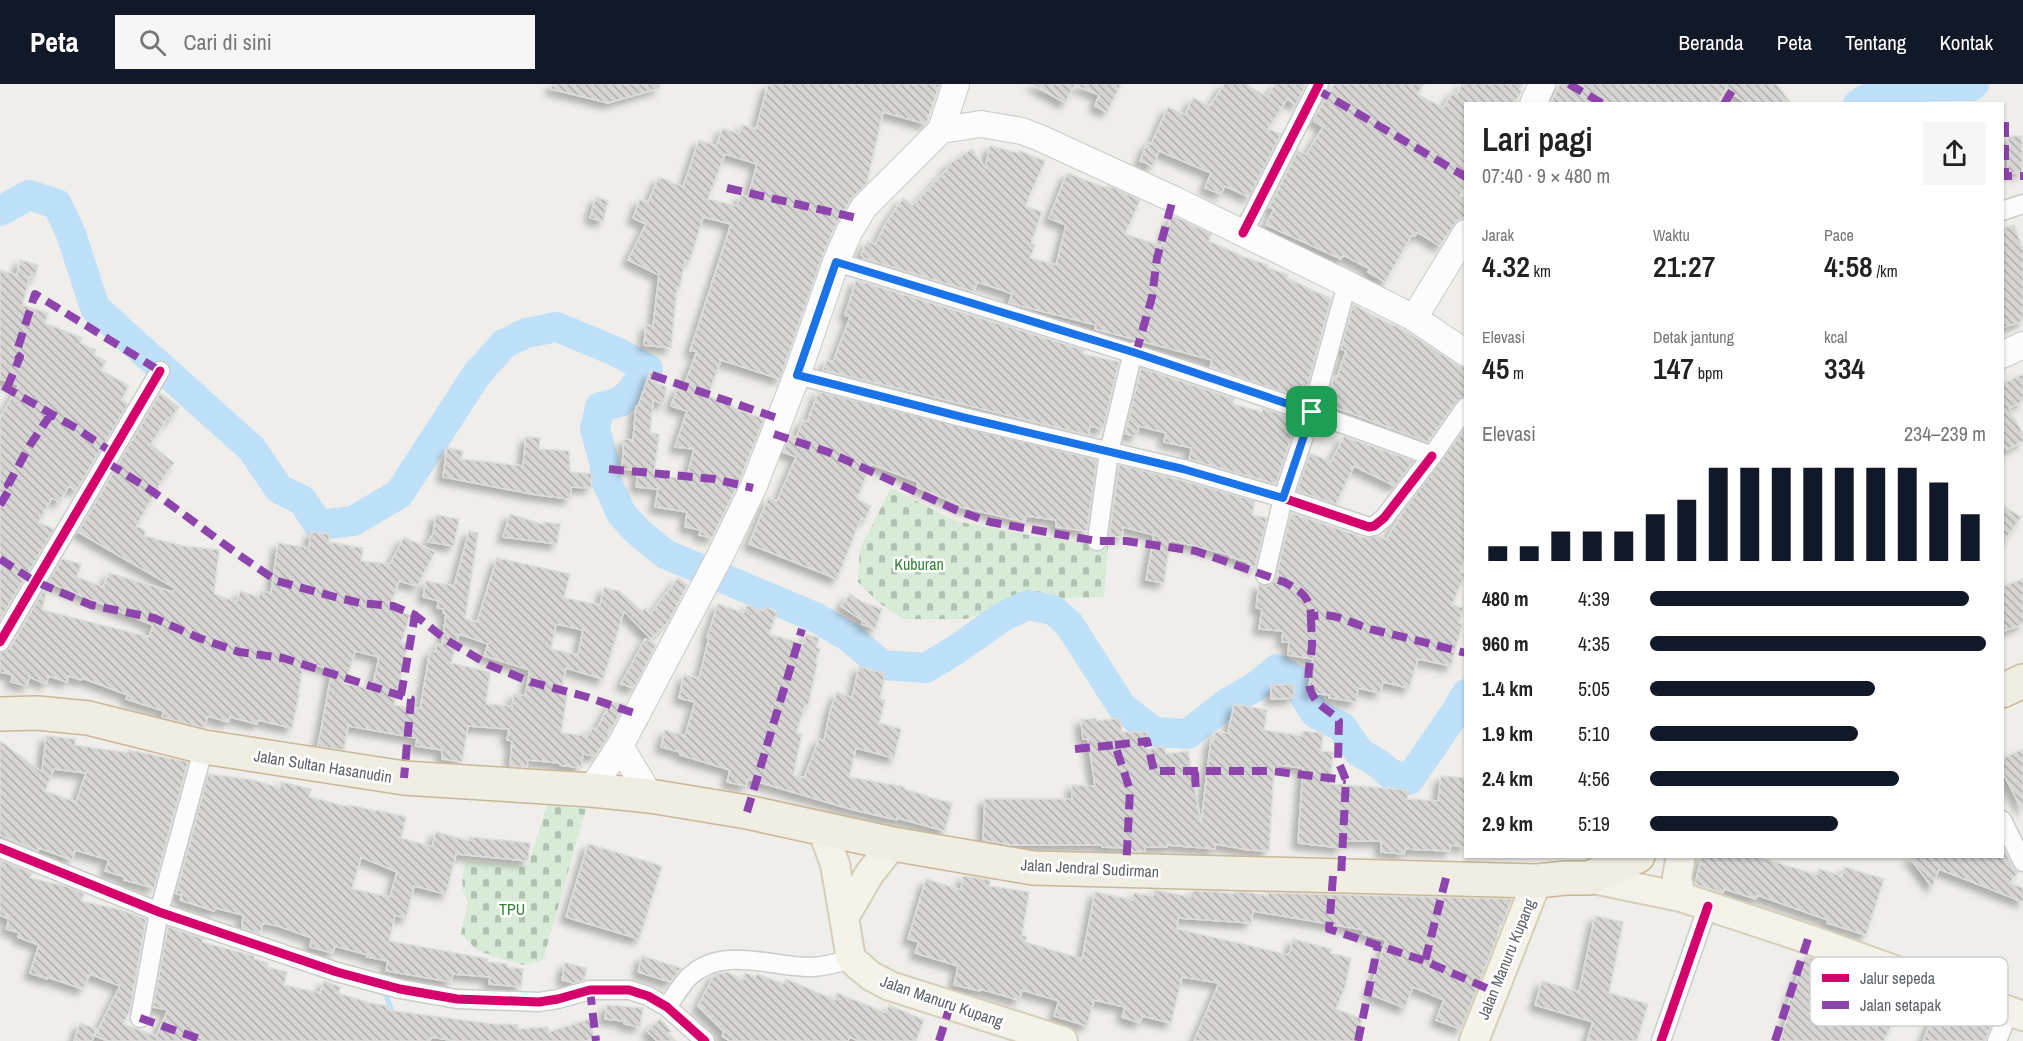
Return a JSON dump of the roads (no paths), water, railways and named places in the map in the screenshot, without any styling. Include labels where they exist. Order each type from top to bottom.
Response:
[{"type":"highway","points":[[2004,690],[2023,681]]},
{"type":"highway","name":"Jalan Sultan Hasanudin","points":[[2,712],[88,718],[204,747],[404,778],[650,796]]},
{"type":"highway","name":"Jalan Jendral Sudirman","points":[[650,796],[747,812],[893,844],[1033,868],[1567,873],[1630,858]]},
{"type":"main road","points":[[591,790],[620,746],[700,595],[753,488],[849,232],[864,207],[941,130],[956,84]]},
{"type":"main road","points":[[1534,102],[1542,84]]},
{"type":"main road","points":[[941,130],[981,124],[1022,131],[1173,199],[1347,284],[1414,318],[1464,352]]},
{"type":"main road","points":[[1414,318],[1464,236]]},
{"type":"main road","points":[[2004,354],[2023,345]]},
{"type":"main road","points":[[620,746],[650,796]]},
{"type":"main road","points":[[822,829],[835,864],[851,959]]},
{"type":"main road","points":[[845,916],[870,873],[893,844]]},
{"type":"main road","points":[[1681,858],[1677,878],[1681,897]]},
{"type":"main road","points":[[1567,873],[1681,897],[1859,957]]},
{"type":"main road","name":"Jalan Manuru Kupang","points":[[1474,1041],[1567,873]]},
{"type":"main road","name":"Jalan Manuru Kupang","points":[[851,959],[871,976],[890,986],[1063,1041]]},
{"type":"street","points":[[1243,233],[1314,86]]},
{"type":"street","points":[[2004,210],[2023,204]]},
{"type":"street","points":[[836,262],[1133,352],[1312,412],[1432,456]]},
{"type":"street","points":[[1265,575],[1283,498],[1312,412],[1347,284]]},
{"type":"street","points":[[1097,541],[1109,452],[1133,352]]},
{"type":"street","points":[[0,642],[160,371]]},
{"type":"street","points":[[797,375],[1183,469],[1371,527],[1384,518],[1464,410]]},
{"type":"street","points":[[140,1018],[159,912],[204,747]]},
{"type":"street","points":[[2004,824],[2023,862]]},
{"type":"street","points":[[0,848],[159,912],[337,972],[400,989],[457,999],[540,1002],[590,990],[629,990],[648,996],[667,1007],[705,1041]]},
{"type":"street","points":[[1661,1041],[1708,906]]},
{"type":"street","points":[[667,1007],[688,977],[715,961],[735,959],[809,967],[825,966],[851,959]]},
{"type":"street","points":[[1997,1041],[2007,1026]]},
{"type":"waterway","points":[[1861,102],[1870,97],[1898,90],[1929,86],[1972,86],[1974,84]]},
{"type":"waterway","points":[[0,211],[29,195],[57,204],[71,234],[95,308],[252,449],[279,489],[302,500],[319,525],[353,521],[399,494],[477,374],[504,344],[526,333],[557,327],[617,352],[648,369],[630,393],[620,402],[600,407],[595,429],[604,461],[606,480],[621,513],[636,530],[665,554],[815,617],[849,637],[882,665],[926,668],[1002,617],[1027,605],[1053,610],[1069,624],[1122,707],[1154,732],[1188,734],[1227,703],[1255,687],[1277,669],[1294,679],[1315,713],[1342,727],[1359,752],[1389,773],[1409,780],[1464,697]]},
{"type":"waterway","points":[[383,988],[394,1016]]},
{"type":"park label","name":"Kuburan","points":[[919,564]]},
{"type":"park label","name":"TPU","points":[[512,909]]}]
